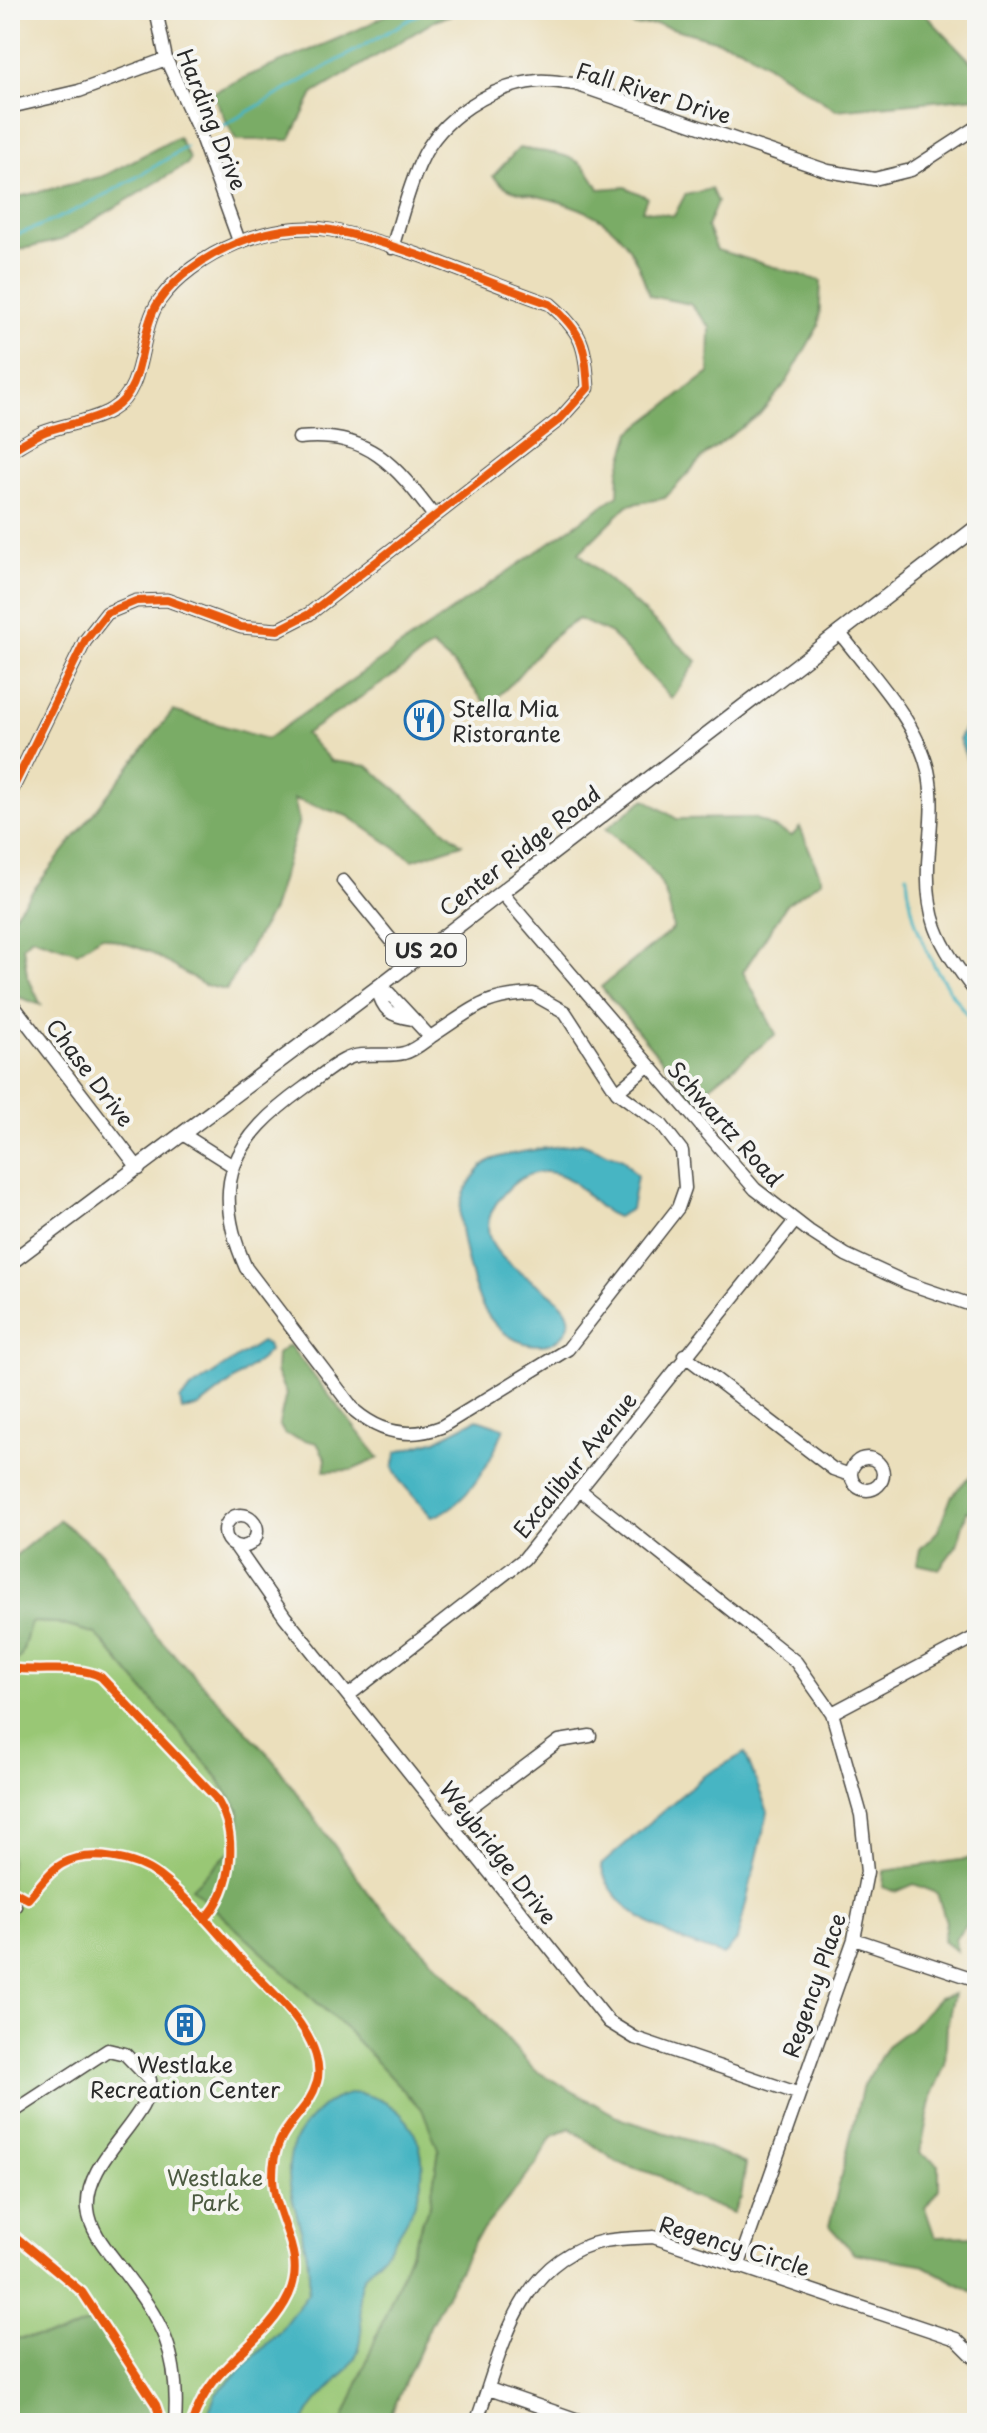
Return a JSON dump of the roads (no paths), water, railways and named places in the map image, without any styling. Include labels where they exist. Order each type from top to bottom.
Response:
[{"type":"main road","name":"Center Ridge Road","points":[[10,1263],[410,963],[977,527]]},
{"type":"street","name":"Harding Drive","points":[[156,10],[166,59],[199,131],[239,241]]},
{"type":"street","points":[[10,107],[79,91],[166,59]]},
{"type":"street","name":"Fall River Drive","points":[[392,248],[421,159],[439,134],[476,102],[501,90],[538,81],[575,84],[828,171],[874,179],[911,170],[977,127]]},
{"type":"street","points":[[10,451],[42,433],[112,410],[135,378],[160,300],[213,253],[239,241],[283,231],[329,229],[550,304],[575,326],[586,350],[588,388],[560,419],[309,614],[278,630],[241,627],[167,600],[136,601],[107,613],[85,641],[10,794]]},
{"type":"street","points":[[299,438],[325,435],[382,454],[400,471],[434,516]]},
{"type":"street","points":[[839,632],[906,721],[920,746],[932,799],[926,880],[928,908],[944,950],[977,994]]},
{"type":"street","points":[[343,881],[410,963]]},
{"type":"street","name":"Schwartz Road","points":[[501,892],[755,1189],[795,1221],[872,1268],[977,1307]]},
{"type":"street","points":[[377,988],[389,993],[430,1037]]},
{"type":"street","points":[[533,994],[565,1012],[617,1092],[661,1124],[682,1151],[685,1188],[678,1208],[568,1349],[441,1427],[420,1435],[395,1433],[371,1425],[355,1411],[246,1268],[234,1241],[229,1215],[233,1166],[245,1140],[270,1112],[344,1060],[360,1055],[405,1053],[430,1037],[489,998],[533,994]]},
{"type":"street","name":"Chase Drive","points":[[10,1001],[139,1169]]},
{"type":"street","points":[[617,1092],[648,1066]]},
{"type":"street","points":[[184,1135],[233,1166]]},
{"type":"street","name":"Excalibur Avenue","points":[[349,1695],[524,1559],[684,1355],[795,1221]]},
{"type":"street","points":[[684,1355],[833,1469],[850,1475]]},
{"type":"street","name":"Regency Place","points":[[580,1490],[796,1662],[832,1713],[861,1815],[867,1872],[854,1939],[738,2267]]},
{"type":"street","name":"Weybridge Drive","points":[[236,1547],[285,1617],[609,2022],[635,2038],[797,2093]]},
{"type":"street","points":[[832,1713],[977,1636]]},
{"type":"street","points":[[451,1822],[559,1741],[590,1736]]},
{"type":"street","points":[[854,1939],[977,1980]]},
{"type":"street","points":[[10,2114],[108,2050],[125,2054],[150,2080],[146,2099],[94,2176],[88,2209],[92,2227],[145,2300],[170,2344],[176,2369],[175,2423]]},
{"type":"street","name":"Regency Circle","points":[[476,2423],[518,2307],[532,2284],[551,2265],[602,2242],[653,2237],[956,2339],[977,2360]]},
{"type":"street","points":[[489,2389],[587,2423]]},
{"type":"water","points":[[977,713],[977,765],[969,765],[959,738],[967,722]]},
{"type":"water","points":[[581,1143],[623,1159],[637,1176],[631,1209],[617,1217],[563,1176],[540,1172],[511,1186],[489,1218],[490,1240],[503,1258],[561,1303],[569,1318],[563,1335],[553,1342],[542,1345],[524,1343],[508,1336],[484,1309],[463,1241],[461,1204],[468,1185],[491,1160]]},
{"type":"water","points":[[261,1342],[267,1344],[269,1351],[261,1359],[199,1407],[182,1410],[180,1400],[193,1387]]},
{"type":"water","points":[[477,1419],[504,1428],[499,1441],[467,1493],[445,1511],[432,1517],[400,1481],[393,1467],[397,1452],[436,1440]]},
{"type":"water","points":[[745,1753],[768,1812],[737,1940],[724,1955],[688,1943],[633,1912],[607,1882],[601,1865],[702,1777]]},
{"type":"water","points":[[357,2093],[381,2100],[401,2114],[412,2128],[419,2144],[422,2176],[414,2206],[406,2221],[387,2250],[365,2274],[360,2286],[362,2328],[355,2357],[316,2402],[304,2423],[204,2423],[216,2394],[278,2333],[308,2293],[309,2269],[289,2178],[290,2157],[298,2136],[319,2110],[339,2097]]},
{"type":"waterway","points":[[216,130],[426,10]]},
{"type":"waterway","points":[[10,237],[79,209],[186,147]]},
{"type":"waterway","points":[[907,875],[914,918],[921,938],[951,993],[977,1028]]},
{"type":"place","name":"Stella Mia Ristorante","points":[[424,720]]},
{"type":"place","name":"Westlake Recreation Center","points":[[185,2025]]},
{"type":"park label","name":"Westlake Park","points":[[215,2188]]}]
